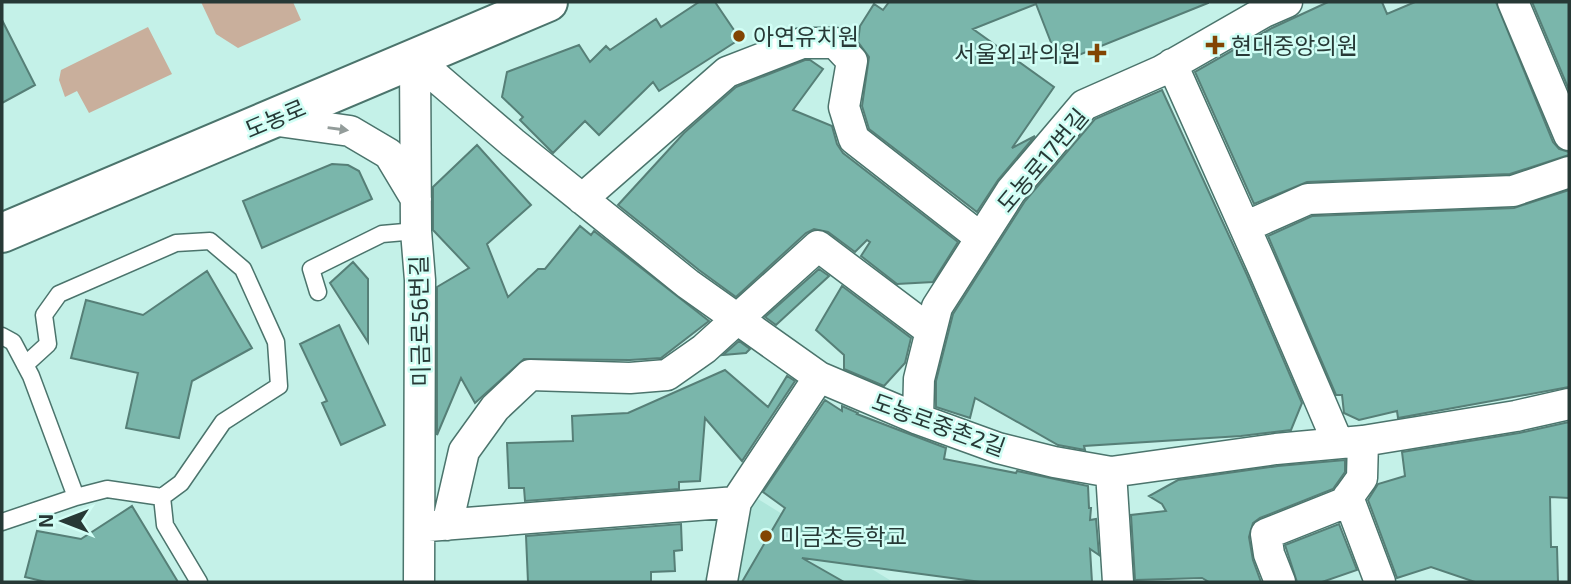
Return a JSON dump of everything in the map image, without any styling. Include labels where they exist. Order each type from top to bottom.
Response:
[{"type":"street","name":"도농로","points":[[2,233],[548,2]]},
{"type":"street","name":"도농로17번길","points":[[918,419],[919,379],[937,307],[1011,191],[1084,105],[1172,64],[1264,12],[1287,2]]},
{"type":"street","points":[[1513,2],[1569,135]]},
{"type":"street","points":[[582,199],[727,72],[802,43],[835,43],[852,61],[844,107],[854,139],[981,238]]},
{"type":"street","name":"도농로중촌2길","points":[[415,59],[688,284],[819,377],[918,419],[998,448],[1054,463],[1111,472],[1276,449],[1350,442],[1516,416],[1569,404]]},
{"type":"street","name":"미금로56번길","points":[[415,59],[416,231],[434,526],[419,582]]},
{"type":"street","points":[[1172,64],[1245,227],[1350,442],[1362,478],[1345,503],[1266,534],[1269,554],[1280,582]]},
{"type":"street","points":[[271,120],[350,131],[389,154],[416,200]]},
{"type":"street","points":[[1245,227],[1308,199],[1513,191],[1569,172]]},
{"type":"street","points":[[736,502],[434,526],[464,451],[495,408],[530,375],[630,378],[667,375],[704,349],[818,246],[931,331]]},
{"type":"street","points":[[722,581],[736,502],[819,377]]},
{"type":"street","points":[[1111,472],[1118,582]]},
{"type":"street","points":[[1348,497],[1380,582]]},
{"type":"lane","points":[[318,292],[312,269],[382,234],[416,231]]},
{"type":"lane","points":[[2,522],[107,489],[163,496],[181,483],[223,422],[279,386],[276,342],[243,269],[210,241],[176,243],[59,294],[44,315],[48,344],[25,365]]},
{"type":"lane","points":[[2,336],[13,342],[25,365],[76,497]]},
{"type":"lane","points":[[163,496],[166,525],[199,582]]},
{"type":"shaded area","points":[[201,2],[293,2],[301,20],[238,48],[216,34]]},
{"type":"shaded area","points":[[148,27],[172,74],[89,113],[77,91],[65,97],[59,80],[61,70]]},
{"type":"shaded area","name":"미금초등학교","points":[[735,485],[893,582],[703,582],[715,559],[715,514]]},
{"type":"building","points":[[699,2],[715,2],[740,39],[659,91],[653,82],[599,135],[585,121],[553,153],[520,120],[523,117],[502,97],[507,72],[579,45],[590,62],[606,46],[610,50],[656,19],[661,27]]},
{"type":"building","points":[[889,2],[1208,3],[1059,63],[1036,4],[973,29],[1054,87],[1012,148],[1035,136],[998,180],[977,212],[869,129],[862,106],[869,57],[858,42],[860,26],[874,4],[883,10]]},
{"type":"building","points":[[1328,2],[1382,2],[1387,14],[1415,2],[1496,2],[1553,142],[1559,149],[1569,152],[1569,155],[1510,174],[1307,182],[1254,204],[1195,72],[1272,28]]},
{"type":"building","points":[[1532,2],[1569,2],[1569,90]]},
{"type":"building","points":[[2,20],[35,85],[2,103]]},
{"type":"building","points":[[810,60],[823,69],[793,110],[832,126],[837,144],[843,153],[958,242],[933,282],[897,284],[861,256],[870,242],[867,240],[855,252],[828,232],[814,229],[806,233],[736,297],[618,205],[684,133],[736,87]]},
{"type":"building","points":[[1162,90],[1302,403],[1291,430],[1241,436],[1084,446],[1085,450],[1058,445],[975,398],[970,418],[936,407],[936,381],[953,314],[1025,201],[1095,119]]},
{"type":"building","points":[[477,145],[531,205],[487,244],[508,297],[538,269],[545,269],[580,226],[591,235],[594,231],[709,321],[661,358],[524,359],[475,403],[461,378],[437,435],[437,287],[469,268],[433,230],[433,187]]},
{"type":"building","points":[[332,164],[348,165],[359,171],[372,199],[262,248],[243,201]]},
{"type":"building","points":[[1569,190],[1569,387],[1398,418],[1397,411],[1359,420],[1344,413],[1342,395],[1336,395],[1268,236],[1312,216],[1514,208]]},
{"type":"building","points":[[353,262],[368,279],[368,342],[330,283]]},
{"type":"building","points":[[819,269],[829,276],[776,325],[765,317]]},
{"type":"building","points":[[207,271],[252,348],[192,381],[179,438],[126,428],[138,373],[71,358],[86,300],[143,315]]},
{"type":"building","points":[[842,286],[911,338],[905,363],[884,386],[844,369],[844,355],[816,330]]},
{"type":"building","points":[[339,325],[385,425],[341,445],[322,403],[327,401],[300,344]]},
{"type":"building","points":[[739,341],[750,349],[746,353],[723,355]]},
{"type":"building","points":[[725,370],[768,407],[787,376],[795,381],[742,461],[705,418],[700,481],[679,482],[679,489],[525,501],[524,488],[509,488],[507,443],[573,441],[572,416],[628,413]]},
{"type":"building","points":[[825,400],[842,411],[842,406],[946,448],[944,459],[1088,486],[1090,520],[1096,519],[1099,555],[1090,549],[1092,582],[981,582],[802,558],[844,582],[742,582],[785,508],[763,492]]},
{"type":"building","points":[[1569,422],[1569,498],[1550,497],[1551,547],[1557,547],[1558,582],[1475,582],[1431,567],[1397,578],[1368,500],[1378,484],[1405,476],[1402,452]]},
{"type":"building","points":[[1345,460],[1345,472],[1333,489],[1253,523],[1249,537],[1261,582],[1209,582],[1202,578],[1135,580],[1131,515],[1166,511],[1162,504],[1149,496],[1178,480]]},
{"type":"building","points":[[132,506],[178,582],[46,582],[25,577],[37,531],[81,539]]},
{"type":"building","points":[[681,524],[682,550],[674,551],[675,571],[651,572],[651,582],[528,582],[526,536]]},
{"type":"building","points":[[1339,524],[1357,570],[1322,582],[1297,582],[1285,545]]},
{"type":"place","name":"아연유치원","points":[[739,36]]},
{"type":"place","name":"현대중앙의원","points":[[1215,45]]},
{"type":"place","name":"서울외과의원","points":[[1097,53]]},
{"type":"place","name":"미금초등학교","points":[[766,536]]}]
